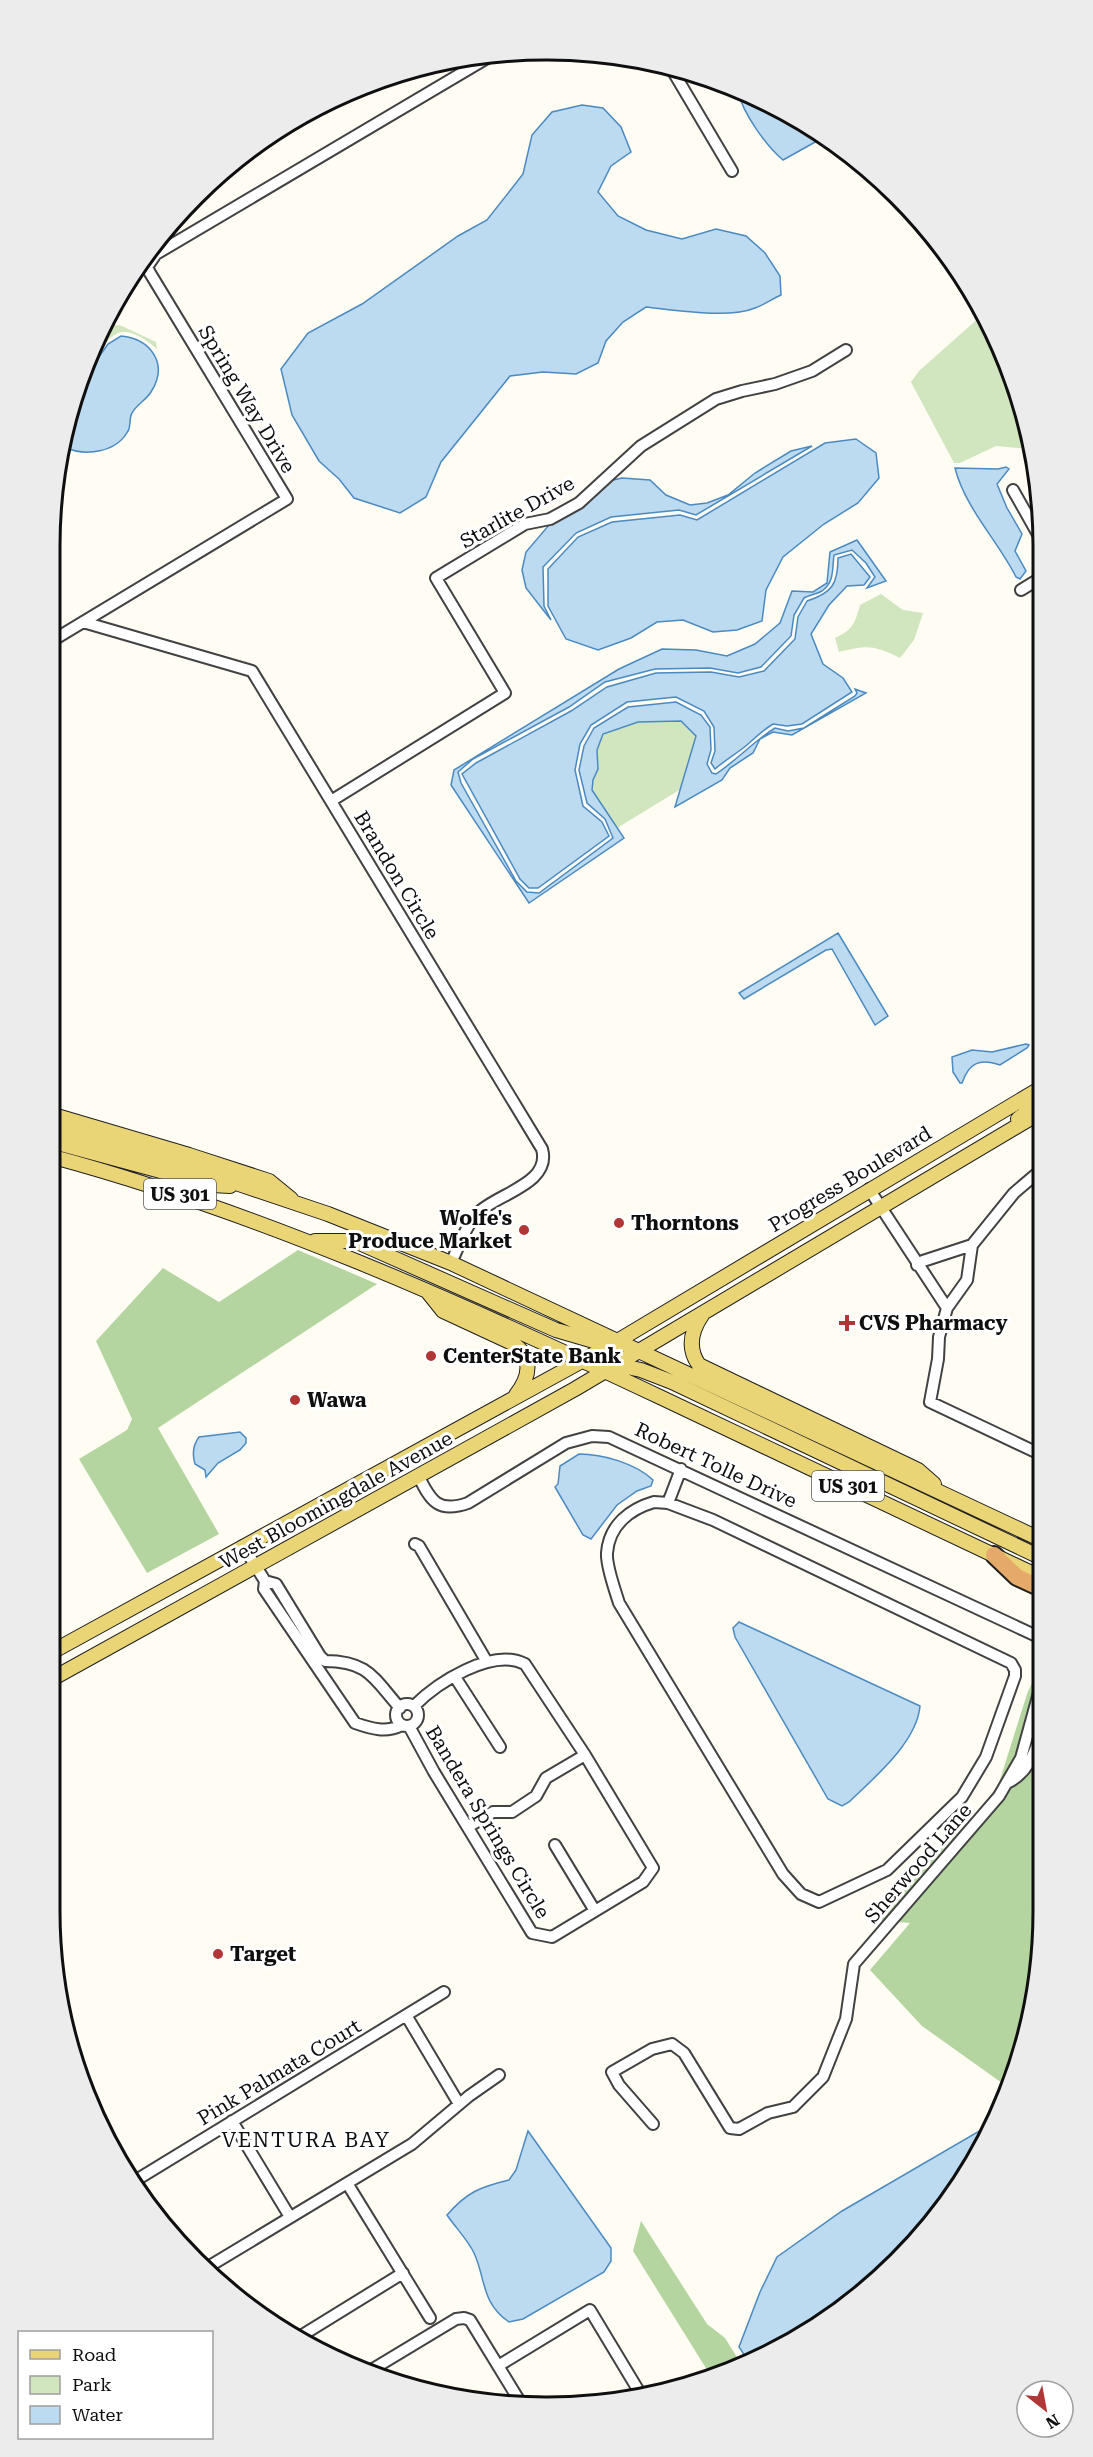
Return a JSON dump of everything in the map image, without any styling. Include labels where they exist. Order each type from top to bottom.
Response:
[{"type":"highway","points":[[994,1555],[1017,1577],[1033,1585]]},
{"type":"main road","name":"Progress Boulevard","points":[[614,1343],[1033,1093]]},
{"type":"main road","points":[[915,1188],[923,1178],[1017,1120],[1033,1107]]},
{"type":"main road","points":[[60,1117],[270,1181],[297,1204]]},
{"type":"main road","name":"Progress Boulevard","points":[[640,1350],[1033,1117]]},
{"type":"main road","name":"US 301","points":[[60,1131],[247,1186],[452,1263],[614,1343],[640,1350],[1033,1536]]},
{"type":"main road","points":[[60,1144],[212,1185],[247,1186]]},
{"type":"main road","name":"US 301","points":[[60,1159],[200,1201],[309,1240],[426,1289],[587,1362]]},
{"type":"main road","points":[[309,1240],[355,1241],[556,1330],[614,1343]]},
{"type":"main road","points":[[426,1289],[443,1311],[512,1343],[522,1351],[527,1360],[527,1376],[513,1399]]},
{"type":"main road","points":[[703,1313],[696,1324],[690,1346],[699,1365],[918,1470],[948,1496]]},
{"type":"main road","name":"West Bloomingdale Avenue","points":[[60,1647],[557,1375],[587,1362],[614,1343]]},
{"type":"main road","name":"West Bloomingdale Avenue","points":[[60,1675],[419,1477],[640,1350]]},
{"type":"main road","points":[[587,1362],[641,1370],[672,1382],[1033,1554]]},
{"type":"main road","name":"US 301","points":[[612,1367],[1033,1574]]},
{"type":"street","name":"Spring Way Drive","points":[[160,252],[475,65]]},
{"type":"street","points":[[677,79],[732,171]]},
{"type":"street","name":"Spring Way Drive","points":[[84,622],[287,499],[148,268]]},
{"type":"street","name":"Starlite Drive","points":[[331,801],[505,693],[436,578],[525,524],[550,519],[579,502],[641,446],[716,399],[776,384],[812,371],[846,350]]},
{"type":"street","points":[[1013,490],[1032,524]]},
{"type":"street","points":[[1022,590],[1033,583]]},
{"type":"street","points":[[60,636],[84,622]]},
{"type":"street","name":"Brandon Circle","points":[[84,622],[252,671],[542,1149],[543,1160],[536,1175],[486,1206],[476,1216],[452,1263]]},
{"type":"street","points":[[1033,1177],[1014,1193],[972,1245],[967,1280],[947,1308],[939,1337],[938,1359],[930,1402],[1033,1451]]},
{"type":"street","points":[[869,1189],[947,1308]]},
{"type":"street","points":[[917,1265],[923,1260],[972,1245]]},
{"type":"street","name":"Robert Tolle Drive","points":[[419,1477],[435,1502],[441,1506],[456,1507],[468,1503],[566,1443],[601,1436],[617,1439],[1033,1633]]},
{"type":"street","points":[[669,1503],[681,1469]]},
{"type":"street","points":[[654,1502],[669,1503],[713,1520],[969,1642],[1011,1663],[1016,1670],[986,1757],[962,1797],[887,1870],[819,1902],[801,1894],[783,1874],[619,1603],[607,1553],[613,1531],[625,1515],[644,1505],[654,1502]]},
{"type":"street","points":[[415,1544],[419,1546],[488,1662]]},
{"type":"street","name":"Bandera Springs Circle","points":[[243,1546],[265,1581],[264,1589],[355,1722],[374,1730],[393,1730],[406,1726],[532,1933],[552,1937],[643,1882],[653,1868],[585,1755],[525,1664],[518,1661],[474,1665],[424,1696],[414,1706]]},
{"type":"street","name":"Bandera Springs Circle","points":[[265,1581],[276,1584],[325,1661],[336,1661],[365,1669],[379,1681],[400,1708]]},
{"type":"street","points":[[455,1677],[500,1747]]},
{"type":"street","points":[[407,1704],[414,1706],[418,1712],[418,1719],[406,1726],[397,1717],[400,1708],[407,1704]]},
{"type":"street","name":"Sherwood Lane","points":[[653,2124],[619,2085],[612,2072],[652,2049],[672,2044],[684,2053],[729,2128],[739,2128],[768,2113],[793,2107],[824,2077],[846,2019],[854,1964],[999,1796],[1024,1749],[1033,1715]]},
{"type":"street","name":"Sherwood Lane","points":[[1007,1783],[1014,1780],[1029,1765],[1033,1754]]},
{"type":"street","points":[[468,1827],[493,1812],[512,1812],[536,1796],[546,1778],[585,1755]]},
{"type":"street","points":[[555,1845],[595,1911]]},
{"type":"street","name":"Pink Palmata Court","points":[[140,2178],[444,1992]]},
{"type":"street","points":[[406,2015],[459,2104]]},
{"type":"street","points":[[213,2264],[412,2144],[459,2104],[499,2075]]},
{"type":"street","points":[[232,2121],[290,2217]]},
{"type":"street","points":[[347,2183],[430,2318]]},
{"type":"street","points":[[305,2333],[403,2273]]},
{"type":"street","points":[[498,2366],[590,2310],[637,2389]]},
{"type":"street","points":[[377,2366],[456,2319],[464,2318],[470,2320],[516,2396]]},
{"type":"green space","points":[[977,320],[1007,390],[1023,448],[996,446],[960,463],[954,463],[911,382],[919,371]]},
{"type":"green space","points":[[114,324],[156,342],[157,349],[143,338],[131,333],[122,332],[104,345]]},
{"type":"green space","points":[[881,594],[903,610],[923,613],[914,640],[900,658],[870,648],[839,652],[835,638],[846,632],[852,625],[860,605]]},
{"type":"green space","points":[[681,721],[697,736],[681,789],[617,828],[592,790],[598,769],[597,750],[603,734],[638,722]]},
{"type":"green space","points":[[298,1250],[377,1284],[158,1428],[219,1534],[147,1573],[79,1459],[127,1430],[132,1419],[96,1341],[163,1268],[219,1302]]},
{"type":"green space","points":[[1033,1680],[1032,1942],[1024,2005],[1001,2083],[922,2026],[870,1970],[910,1923],[872,1920],[951,1837],[981,1810],[999,1783]]},
{"type":"green space","points":[[641,2221],[707,2324],[725,2338],[737,2358],[707,2370],[633,2251]]},
{"type":"water","points":[[741,101],[790,125],[816,141],[783,160],[756,129]]},
{"type":"water","points":[[582,105],[603,108],[621,127],[631,152],[611,166],[598,192],[618,216],[646,230],[682,239],[716,229],[746,236],[765,253],[780,276],[781,295],[755,308],[731,313],[702,313],[646,307],[623,322],[606,341],[598,363],[576,374],[543,372],[510,376],[441,462],[426,497],[400,513],[354,498],[339,479],[319,461],[292,415],[281,369],[308,333],[362,304],[458,236],[487,220],[523,174],[532,135],[552,112]]},
{"type":"water","points":[[121,336],[141,342],[154,355],[157,363],[156,382],[149,395],[134,410],[128,431],[116,444],[91,452],[70,449],[86,390],[97,359],[108,344]]},
{"type":"water","points":[[856,439],[876,453],[879,478],[858,503],[824,524],[783,557],[766,590],[762,621],[737,630],[713,632],[683,620],[657,622],[631,638],[598,650],[566,639],[548,606],[548,569],[578,537],[612,522],[680,515],[697,520],[825,443]]},
{"type":"water","points":[[812,446],[696,515],[679,510],[611,517],[576,533],[543,567],[544,606],[551,620],[526,588],[522,570],[526,552],[549,525],[582,507],[609,481],[622,478],[650,480],[666,495],[690,505],[707,503],[728,495],[755,473],[791,451]]},
{"type":"water","points":[[1006,467],[1009,469],[997,484],[1022,534],[1015,551],[1026,571],[1020,579],[1016,577],[974,511],[955,468],[998,469]]},
{"type":"water","points":[[857,540],[886,581],[867,588],[875,577],[866,563],[852,550],[834,555],[829,583],[822,591],[804,598],[794,615],[791,636],[761,667],[738,673],[710,668],[655,669],[605,682],[569,707],[473,759],[458,772],[461,783],[516,881],[527,892],[539,893],[613,838],[605,819],[587,803],[579,770],[584,746],[594,728],[628,707],[676,702],[701,715],[710,727],[711,750],[707,764],[712,773],[716,774],[760,739],[753,753],[730,768],[722,780],[675,807],[696,736],[681,721],[638,722],[603,734],[597,750],[598,769],[592,790],[624,838],[529,903],[451,785],[454,770],[619,669],[662,649],[696,650],[727,656],[755,644],[780,623],[792,591],[813,592],[827,583],[830,552]]},
{"type":"water","points":[[851,554],[870,577],[864,585],[847,586],[829,605],[811,634],[823,664],[843,678],[852,692],[802,724],[787,726],[773,724],[715,769],[711,763],[715,751],[714,727],[704,711],[676,697],[627,702],[591,725],[580,744],[575,770],[583,806],[602,822],[609,836],[538,888],[529,888],[520,879],[462,774],[476,763],[571,711],[607,687],[656,673],[711,672],[739,677],[764,671],[795,639],[798,617],[807,601],[822,595],[832,586],[837,575],[838,558]]},
{"type":"water","points":[[855,689],[866,693],[792,735],[773,732],[760,739],[775,728],[788,731],[804,728],[855,696],[857,693]]},
{"type":"water","points":[[838,933],[888,1016],[875,1025],[832,949],[826,950],[744,999],[739,993]]},
{"type":"water","points":[[1029,1045],[1027,1048],[1000,1065],[986,1062],[976,1064],[968,1071],[962,1083],[953,1072],[952,1057],[972,1050],[992,1052]]},
{"type":"water","points":[[240,1432],[246,1438],[246,1443],[240,1450],[218,1463],[206,1477],[205,1470],[195,1464],[194,1460],[194,1446],[199,1437]]},
{"type":"water","points":[[579,1454],[598,1456],[628,1464],[653,1480],[651,1486],[637,1491],[617,1505],[591,1539],[583,1535],[555,1487],[558,1484],[560,1466]]},
{"type":"water","points":[[739,1622],[920,1706],[917,1719],[903,1746],[882,1771],[849,1802],[842,1806],[828,1799],[735,1637],[733,1628]]},
{"type":"water","points":[[981,2130],[951,2181],[891,2255],[817,2315],[790,2332],[744,2355],[739,2347],[760,2292],[777,2257],[842,2211]]},
{"type":"water","points":[[528,2131],[611,2248],[611,2261],[604,2272],[523,2319],[509,2322],[493,2307],[485,2290],[474,2253],[447,2215],[461,2201],[475,2192],[509,2180],[516,2170]]},
{"type":"place","name":"Thorntons","points":[[619,1223]]},
{"type":"place","name":"Wolfe's Produce Market","points":[[524,1230]]},
{"type":"place","name":"CVS Pharmacy","points":[[847,1323]]},
{"type":"place","name":"CenterState Bank","points":[[431,1356]]},
{"type":"place","name":"Wawa","points":[[295,1400]]},
{"type":"place","name":"Target","points":[[218,1954]]},
{"type":"district","name":"VENTURA BAY","points":[[306,2140]]}]
